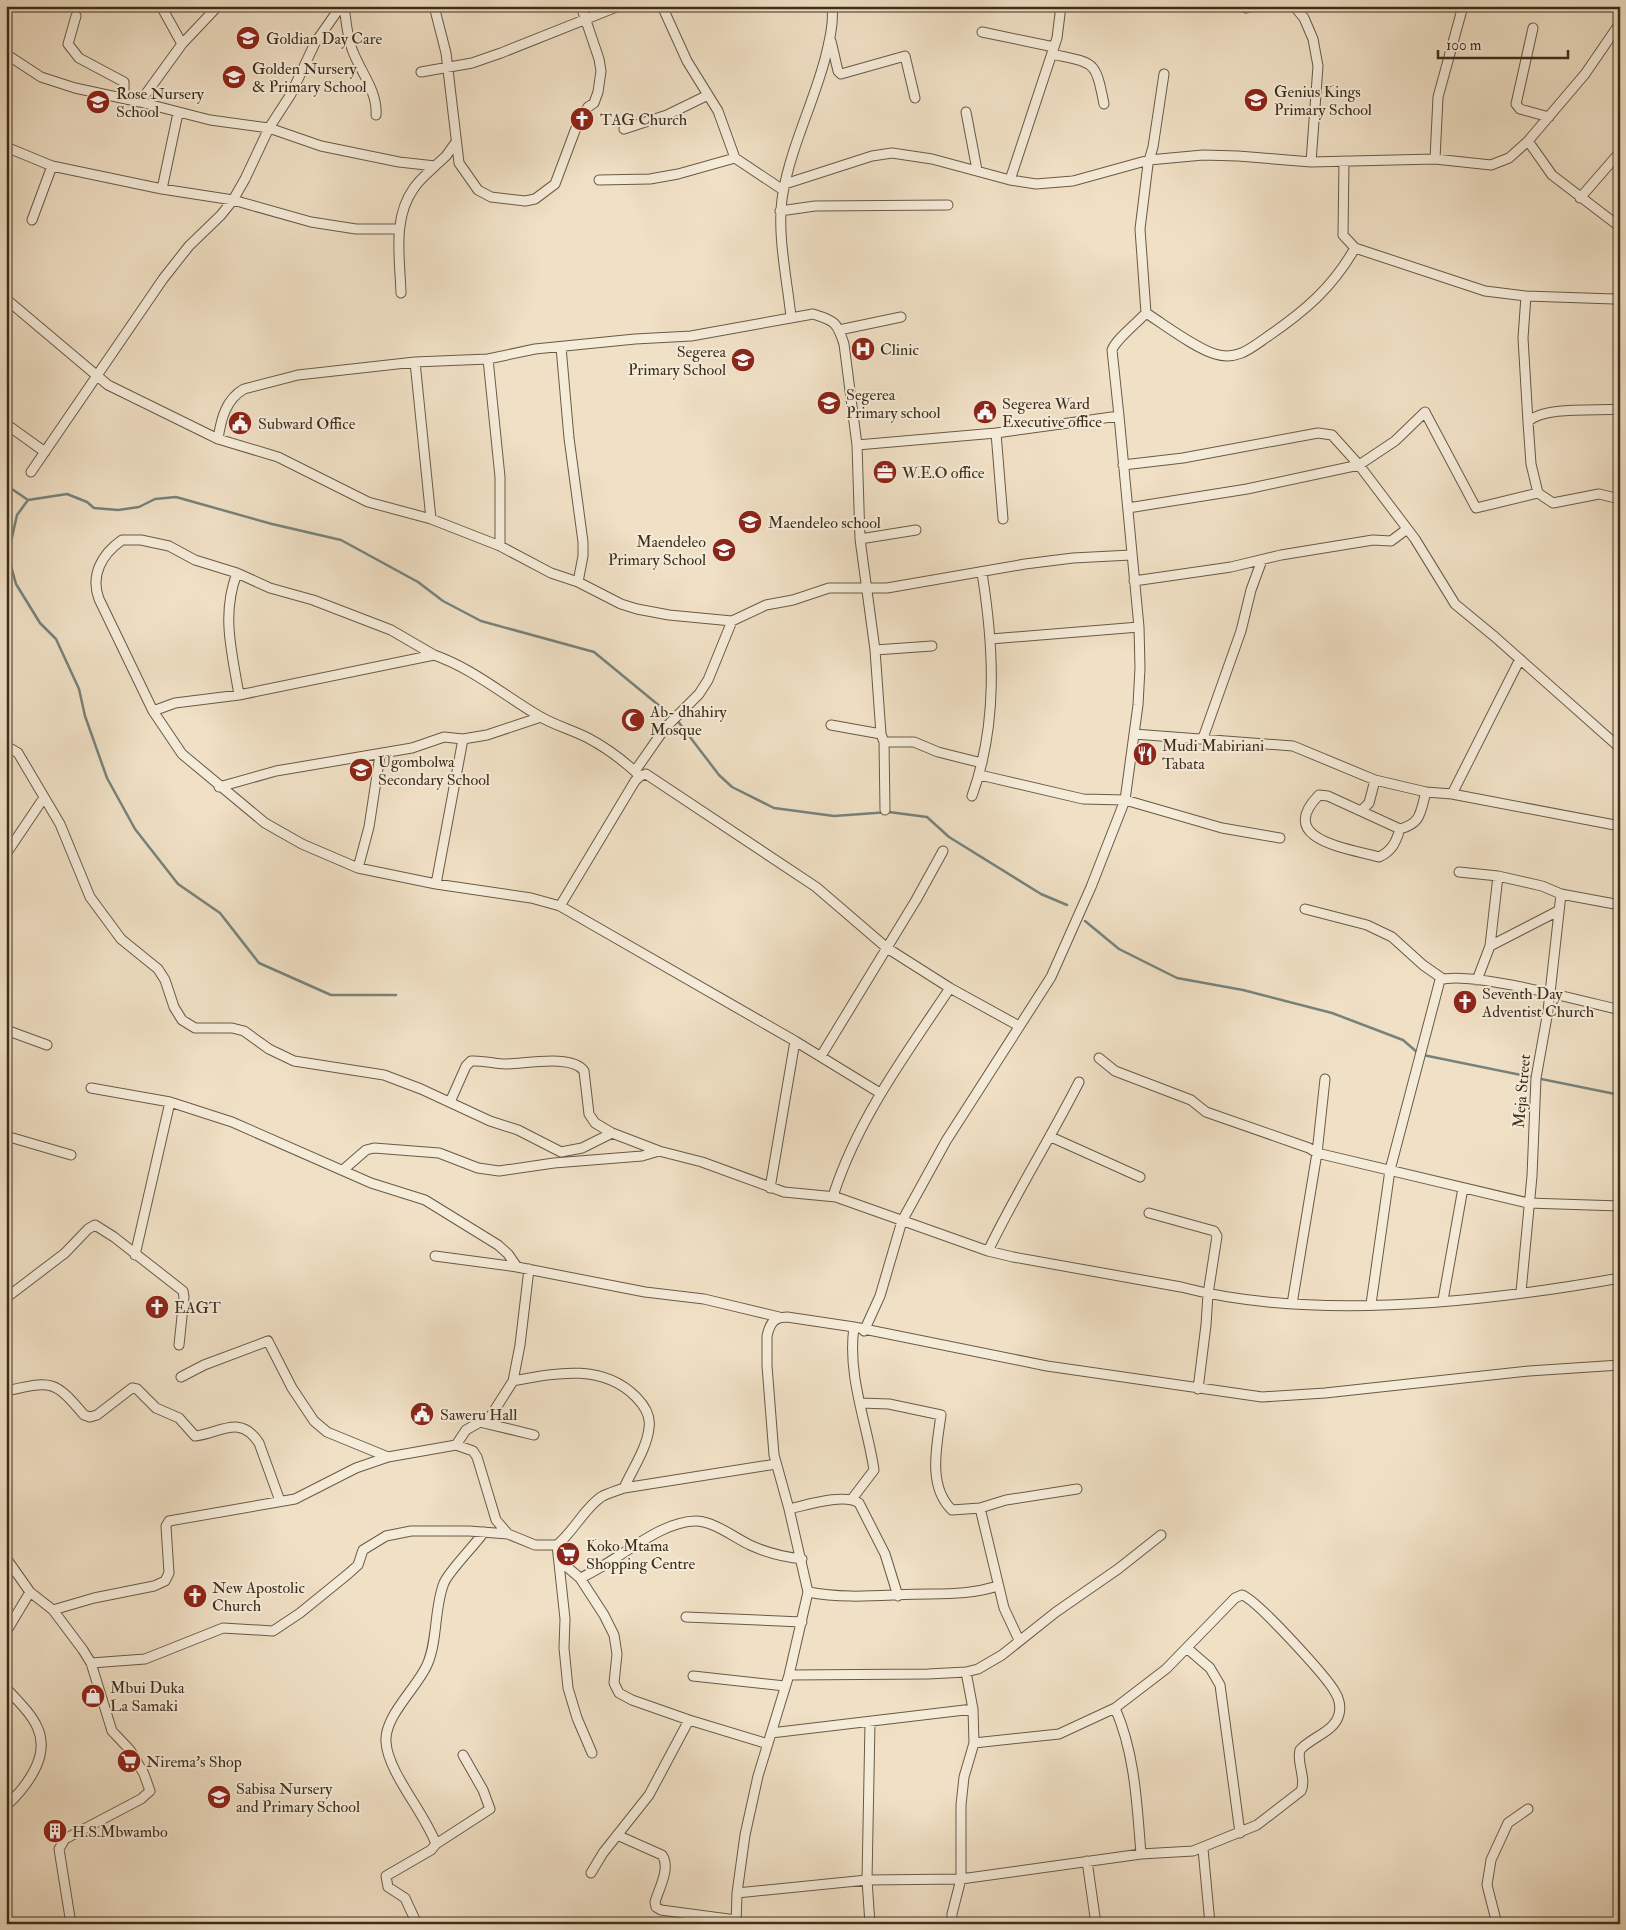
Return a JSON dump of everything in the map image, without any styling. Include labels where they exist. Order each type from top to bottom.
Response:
[{"type":"street","points":[[161,6],[182,44]]},
{"type":"street","points":[[140,102],[182,44],[218,6]]},
{"type":"street","points":[[342,6],[352,49],[372,93],[376,115]]},
{"type":"street","points":[[31,472],[163,279],[189,246],[221,216],[233,200],[246,179],[270,128],[291,94],[315,43],[342,6]]},
{"type":"street","points":[[434,6],[446,54],[459,163],[478,190],[491,197],[525,201],[535,198],[555,184],[576,128],[588,107],[594,103],[598,92],[601,71],[599,59],[581,6]]},
{"type":"street","points":[[421,72],[472,63],[619,6]]},
{"type":"street","points":[[662,6],[687,62],[708,95],[724,126],[735,158],[784,187],[882,154],[892,153],[932,159],[1010,180],[1052,184],[1149,160],[1203,155],[1311,162],[1434,159],[1491,165],[1509,158],[1528,142],[1585,74],[1620,23]]},
{"type":"street","points":[[791,317],[780,211],[784,187],[799,136],[816,94],[830,38],[832,6]]},
{"type":"street","points":[[1010,180],[1053,50],[1061,6]]},
{"type":"street","points":[[1240,6],[1246,8],[1254,6]]},
{"type":"street","points":[[1294,6],[1304,18],[1313,38],[1318,66],[1311,162]]},
{"type":"street","points":[[1434,159],[1438,97],[1463,6]]},
{"type":"street","points":[[76,16],[68,44],[79,58],[124,82],[124,98]]},
{"type":"street","points":[[1533,28],[1516,104],[1520,109],[1549,117]]},
{"type":"street","points":[[982,32],[1053,50],[1088,63],[1096,70],[1104,104]]},
{"type":"street","points":[[830,38],[838,71],[841,74],[905,56],[915,98]]},
{"type":"street","points":[[6,54],[41,77],[75,88],[124,98],[210,120],[270,128],[321,146],[399,162],[435,166]]},
{"type":"street","points":[[864,1331],[880,1296],[902,1221],[946,1141],[1051,976],[1065,948],[1125,800],[1140,668],[1139,628],[1112,350],[1117,340],[1129,332],[1146,313],[1140,229],[1149,160],[1164,74]]},
{"type":"street","points":[[624,129],[667,114],[708,95]]},
{"type":"street","points":[[966,112],[977,170]]},
{"type":"street","points":[[162,189],[178,113]]},
{"type":"street","points":[[401,293],[399,229],[410,195],[456,142]]},
{"type":"street","points":[[1528,142],[1552,175],[1620,227]]},
{"type":"street","points":[[6,147],[52,166],[162,189],[233,200],[311,222],[356,229],[399,229]]},
{"type":"street","points":[[1580,198],[1620,152]]},
{"type":"street","points":[[599,180],[650,179],[678,174],[735,158]]},
{"type":"street","points":[[1344,161],[1343,235],[1355,248],[1474,288],[1526,296],[1614,299],[1620,297]]},
{"type":"street","points":[[32,220],[52,166]]},
{"type":"street","points":[[780,211],[815,206],[948,205]]},
{"type":"street","points":[[1146,313],[1216,354],[1232,356],[1240,354],[1249,351],[1305,311],[1322,295],[1355,248]]},
{"type":"street","points":[[1526,296],[1523,338],[1528,422],[1531,464],[1538,494]]},
{"type":"street","points":[[6,299],[98,374],[108,385],[218,439],[278,457],[368,502],[431,520],[500,546],[551,573],[578,582],[621,604],[637,609],[669,615],[732,621],[766,605],[793,600],[829,588],[866,590],[887,588],[982,574],[1025,564],[1073,558],[1131,555]]},
{"type":"street","points":[[218,439],[222,418],[237,393],[244,389],[298,375],[415,362],[488,359],[511,353],[561,347],[691,336],[813,314],[832,320],[839,330],[844,344],[857,445],[860,538],[876,650],[885,810]]},
{"type":"street","points":[[839,330],[901,317]]},
{"type":"street","points":[[561,347],[569,438],[583,542],[583,556],[578,582]]},
{"type":"street","points":[[488,359],[500,477],[500,546]]},
{"type":"street","points":[[415,362],[431,520]]},
{"type":"street","points":[[1528,422],[1538,414],[1550,411],[1620,409]]},
{"type":"street","points":[[1128,508],[1247,489],[1359,465],[1395,441],[1425,412],[1476,508],[1538,494],[1553,503],[1598,494],[1620,498]]},
{"type":"street","points":[[857,445],[996,433],[1118,416]]},
{"type":"street","points":[[6,424],[45,452]]},
{"type":"street","points":[[1123,465],[1183,458],[1228,448],[1328,432],[1359,465],[1407,529],[1437,572],[1455,604],[1620,748]]},
{"type":"street","points":[[996,433],[1004,519]]},
{"type":"street","points":[[1134,581],[1262,560],[1281,555],[1349,546],[1373,540],[1391,541],[1407,529]]},
{"type":"street","points":[[860,538],[916,530]]},
{"type":"street","points":[[880,1093],[822,1056],[560,906],[531,898],[436,884],[358,868],[302,844],[265,823],[219,787],[182,754],[153,711],[96,591],[96,572],[100,564],[113,546],[127,539],[169,546],[195,560],[237,573],[270,588],[313,600],[391,630],[434,655],[445,658],[500,690],[541,717],[587,738],[612,752],[638,773],[651,776],[697,810],[816,887],[887,948],[950,988],[1019,1026]]},
{"type":"street","points":[[1204,738],[1241,631],[1251,590],[1262,560]]},
{"type":"street","points":[[237,573],[228,605],[228,622],[239,695]]},
{"type":"street","points":[[972,796],[980,775],[991,710],[991,639],[982,574]]},
{"type":"street","points":[[560,906],[665,728],[699,694],[708,680],[732,621]]},
{"type":"street","points":[[991,639],[1139,628]]},
{"type":"street","points":[[876,650],[932,646]]},
{"type":"street","points":[[153,711],[175,703],[239,695],[434,655]]},
{"type":"street","points":[[1452,794],[1520,659]]},
{"type":"street","points":[[219,787],[276,771],[380,755],[412,748],[444,737],[463,739],[508,729],[541,717]]},
{"type":"street","points":[[831,725],[882,738],[914,742],[938,752],[982,763]]},
{"type":"street","points":[[1134,734],[1293,746],[1375,780],[1426,792],[1452,794],[1620,826]]},
{"type":"street","points":[[436,884],[463,739]]},
{"type":"street","points":[[6,746],[18,753],[44,800],[60,824],[90,897],[116,933],[158,969],[165,980],[174,1007],[182,1020],[195,1028],[232,1028],[244,1031],[287,1059],[384,1075],[450,1102],[490,1121],[518,1130],[561,1152],[582,1148],[612,1132]]},
{"type":"street","points":[[358,868],[369,827],[380,755]]},
{"type":"street","points":[[980,775],[1083,799],[1125,800],[1222,828],[1280,838]]},
{"type":"street","points":[[1361,811],[1369,803],[1375,780]]},
{"type":"street","points":[[1400,829],[1396,842],[1388,853],[1380,857],[1316,839],[1306,826],[1305,815],[1310,804],[1319,795],[1361,811],[1400,829],[1412,826],[1418,820],[1426,792]]},
{"type":"street","points":[[6,854],[44,800]]},
{"type":"street","points":[[822,1056],[943,851]]},
{"type":"street","points":[[1459,872],[1498,876],[1542,886],[1561,894],[1620,905]]},
{"type":"street","points":[[1478,980],[1490,946],[1498,876]]},
{"type":"street","name":"Meja Street","points":[[1521,1292],[1532,1176],[1536,1078],[1550,993],[1561,894]]},
{"type":"street","points":[[1305,909],[1367,925],[1392,937],[1423,965],[1443,979],[1478,980],[1550,993],[1620,1010]]},
{"type":"street","points":[[1490,946],[1558,910]]},
{"type":"street","points":[[1371,1304],[1390,1170],[1438,985],[1443,979]]},
{"type":"street","points":[[836,1197],[834,1193],[849,1152],[880,1093],[950,988]]},
{"type":"street","points":[[6,1030],[47,1045]]},
{"type":"street","points":[[770,1188],[795,1041]]},
{"type":"street","points":[[1099,1058],[1115,1071],[1191,1100],[1206,1112],[1310,1148],[1317,1153],[1528,1203],[1620,1206]]},
{"type":"street","points":[[450,1102],[466,1066],[471,1062],[504,1064],[556,1061],[574,1063],[584,1071],[589,1114],[595,1123],[658,1151],[702,1162],[784,1192],[836,1197],[988,1251],[1208,1294],[1292,1304],[1402,1305],[1521,1292],[1620,1278]]},
{"type":"street","points":[[1292,1304],[1317,1153],[1325,1079]]},
{"type":"street","points":[[988,1251],[1014,1198],[1051,1137],[1078,1082]]},
{"type":"street","points":[[91,1088],[170,1102],[232,1122],[371,1184],[425,1200],[498,1246],[508,1254],[517,1267]]},
{"type":"street","points":[[136,1255],[170,1102]]},
{"type":"street","points":[[6,1136],[71,1155]]},
{"type":"street","points":[[1051,1137],[1140,1177]]},
{"type":"street","points":[[343,1170],[366,1150],[374,1148],[439,1154],[478,1168],[499,1170],[554,1163],[642,1156],[658,1151]]},
{"type":"street","points":[[1443,1300],[1463,1188]]},
{"type":"street","points":[[1149,1213],[1180,1220],[1216,1232],[1217,1242],[1208,1294],[1198,1389]]},
{"type":"street","points":[[6,1298],[65,1253],[93,1225],[114,1237],[183,1291],[179,1345]]},
{"type":"street","points":[[435,1256],[529,1269],[646,1292],[704,1299],[779,1317],[854,1327],[864,1331],[1047,1366],[1198,1389],[1281,1397],[1529,1371],[1620,1365]]},
{"type":"street","points":[[487,1422],[513,1381],[520,1344],[529,1269]]},
{"type":"street","points":[[617,1835],[662,1855],[666,1860],[666,1867],[655,1902],[656,1906],[661,1910],[736,1922],[737,1893],[745,1836],[758,1776],[789,1675],[808,1592],[802,1559],[776,1464],[771,1431],[768,1333],[771,1324],[779,1317]]},
{"type":"street","points":[[852,1499],[874,1470],[853,1372],[851,1348],[854,1327]]},
{"type":"street","points":[[181,1377],[204,1365],[268,1341],[292,1388],[320,1426],[327,1432],[388,1457]]},
{"type":"street","points":[[513,1381],[558,1374],[588,1372],[611,1378],[628,1389],[640,1400],[649,1416],[649,1427],[624,1488]]},
{"type":"street","points":[[6,1391],[44,1383],[55,1385],[84,1415],[90,1417],[132,1388],[137,1389],[156,1408],[179,1418],[195,1436],[229,1426],[237,1427],[252,1435],[259,1443],[280,1501]]},
{"type":"street","points":[[860,1403],[889,1404],[941,1415],[935,1467],[943,1496],[952,1510],[980,1508],[1006,1500],[1077,1489]]},
{"type":"street","points":[[456,1445],[466,1430],[480,1422],[487,1422],[534,1435]]},
{"type":"street","points":[[53,1610],[94,1598],[154,1586],[165,1581],[169,1573],[166,1526],[169,1521],[280,1501],[309,1493],[348,1472],[388,1457],[456,1445],[473,1451],[477,1457],[496,1520],[508,1534]]},
{"type":"street","points":[[91,1663],[145,1659],[223,1628],[273,1631],[300,1613],[348,1574],[358,1565],[363,1550],[386,1536],[411,1531],[484,1532],[508,1534],[535,1545],[558,1545],[569,1535],[584,1513],[602,1497],[624,1488],[776,1464]]},
{"type":"street","points":[[789,1508],[832,1500],[852,1499],[859,1503],[873,1528],[891,1571],[898,1596]]},
{"type":"street","points":[[980,1508],[998,1586],[1008,1617],[1019,1640]]},
{"type":"street","points":[[580,1578],[596,1572],[625,1551],[670,1528],[698,1521],[778,1556],[802,1559]]},
{"type":"street","points":[[436,1844],[430,1829],[392,1763],[385,1739],[388,1726],[428,1664],[444,1581],[484,1532]]},
{"type":"street","points":[[789,1675],[966,1672],[986,1665],[1161,1535]]},
{"type":"street","points":[[558,1545],[568,1688],[577,1718],[592,1753]]},
{"type":"street","points":[[6,1558],[30,1592],[53,1610],[73,1634],[91,1663],[112,1732],[130,1750],[144,1774],[150,1791],[141,1800],[65,1839],[60,1844],[59,1849],[71,1924]]},
{"type":"street","points":[[560,1561],[580,1578],[604,1615],[617,1645],[614,1684],[619,1693],[632,1700],[689,1720],[768,1744]]},
{"type":"street","points":[[808,1592],[833,1596],[952,1595],[977,1592],[998,1586]]},
{"type":"street","points":[[6,1632],[30,1592]]},
{"type":"street","points":[[737,1893],[867,1880],[961,1879],[1141,1854],[1181,1853],[1203,1849],[1257,1825],[1301,1791],[1303,1784],[1299,1752],[1302,1747],[1337,1720],[1340,1707],[1333,1689],[1286,1634],[1245,1595],[1235,1598],[1188,1649],[1166,1669],[1115,1708],[1059,1734],[974,1742]]},
{"type":"street","points":[[686,1617],[802,1622]]},
{"type":"street","points":[[1188,1649],[1210,1668],[1220,1685],[1240,1833]]},
{"type":"street","points":[[952,1924],[954,1906],[961,1879],[961,1805],[964,1777],[974,1742],[973,1709],[966,1672]]},
{"type":"street","points":[[693,1676],[785,1686]]},
{"type":"street","points":[[6,1688],[34,1721],[42,1740],[42,1750],[40,1760],[25,1786],[6,1806]]},
{"type":"street","points":[[1115,1708],[1126,1738],[1137,1801],[1141,1854]]},
{"type":"street","points":[[772,1733],[870,1723],[973,1709]]},
{"type":"street","points":[[591,1873],[617,1835],[649,1795],[689,1720]]},
{"type":"street","points":[[870,1723],[867,1880],[870,1924]]},
{"type":"street","points":[[417,1924],[410,1904],[388,1886],[386,1876],[431,1850],[436,1844],[490,1809],[483,1790],[463,1755]]},
{"type":"street","points":[[1497,1924],[1487,1885],[1491,1860],[1508,1823],[1528,1809]]},
{"type":"street","points":[[1203,1849],[1210,1924]]},
{"type":"street","points":[[1087,1861],[1096,1924]]},
{"type":"waterway","points":[[6,485],[28,500],[67,494],[87,502],[94,508],[118,510],[139,507],[155,499],[176,497],[272,524],[341,540],[418,582],[443,601],[481,621],[594,652],[673,717]]},
{"type":"waterway","points":[[28,500],[17,515],[8,555],[16,584],[40,623],[56,639],[79,689],[85,716],[107,778],[135,829],[178,884],[220,913],[259,963],[331,995],[396,995]]},
{"type":"waterway","points":[[677,720],[719,775],[732,787],[774,808],[834,816],[889,812],[927,817],[949,837],[1041,894],[1067,905]]},
{"type":"waterway","points":[[1085,921],[1119,949],[1177,978],[1243,990],[1332,1013],[1403,1040],[1418,1053]]},
{"type":"waterway","points":[[1423,1055],[1620,1095]]},
{"type":"place","name":"Goldian Day Care","points":[[248,38]]},
{"type":"place","name":"Golden Nursery & Primary School","points":[[234,77]]},
{"type":"place","name":"Genius Kings Primary School","points":[[1256,100]]},
{"type":"place","name":"Rose Nursery School","points":[[98,102]]},
{"type":"place","name":"TAG Church","points":[[582,119]]},
{"type":"place","name":"Clinic","points":[[863,349]]},
{"type":"place","name":"Segerea Primary School","points":[[743,360]]},
{"type":"place","name":"Segerea Primary school","points":[[829,403]]},
{"type":"place","name":"Segerea Ward Executive office","points":[[985,412]]},
{"type":"place","name":"Subward Office","points":[[240,423]]},
{"type":"place","name":"W.E.O office","points":[[885,472]]},
{"type":"place","name":"Maendeleo school","points":[[750,522]]},
{"type":"place","name":"Maendeleo Primary School","points":[[724,550]]},
{"type":"place","name":"Ab- dhahiry Mosque","points":[[633,720]]},
{"type":"place","name":"Mudi Mabiriani Tabata","points":[[1145,754]]},
{"type":"place","name":"Ugombolwa Secondary School","points":[[361,770]]},
{"type":"place","name":"Seventh Day Adventist Church","points":[[1465,1002]]},
{"type":"place","name":"EAGT","points":[[157,1307]]},
{"type":"place","name":"Saweru Hall","points":[[422,1414]]},
{"type":"place","name":"Koko Mtama Shopping Centre","points":[[568,1554]]},
{"type":"place","name":"New Apostolic Church","points":[[195,1596]]},
{"type":"place","name":"Mbui Duka La Samaki","points":[[93,1696]]},
{"type":"place","name":"Nirema's Shop","points":[[129,1761]]},
{"type":"place","name":"Sabisa Nursery and Primary School","points":[[219,1797]]},
{"type":"place","name":"H.S.Mbwambo","points":[[55,1831]]}]
